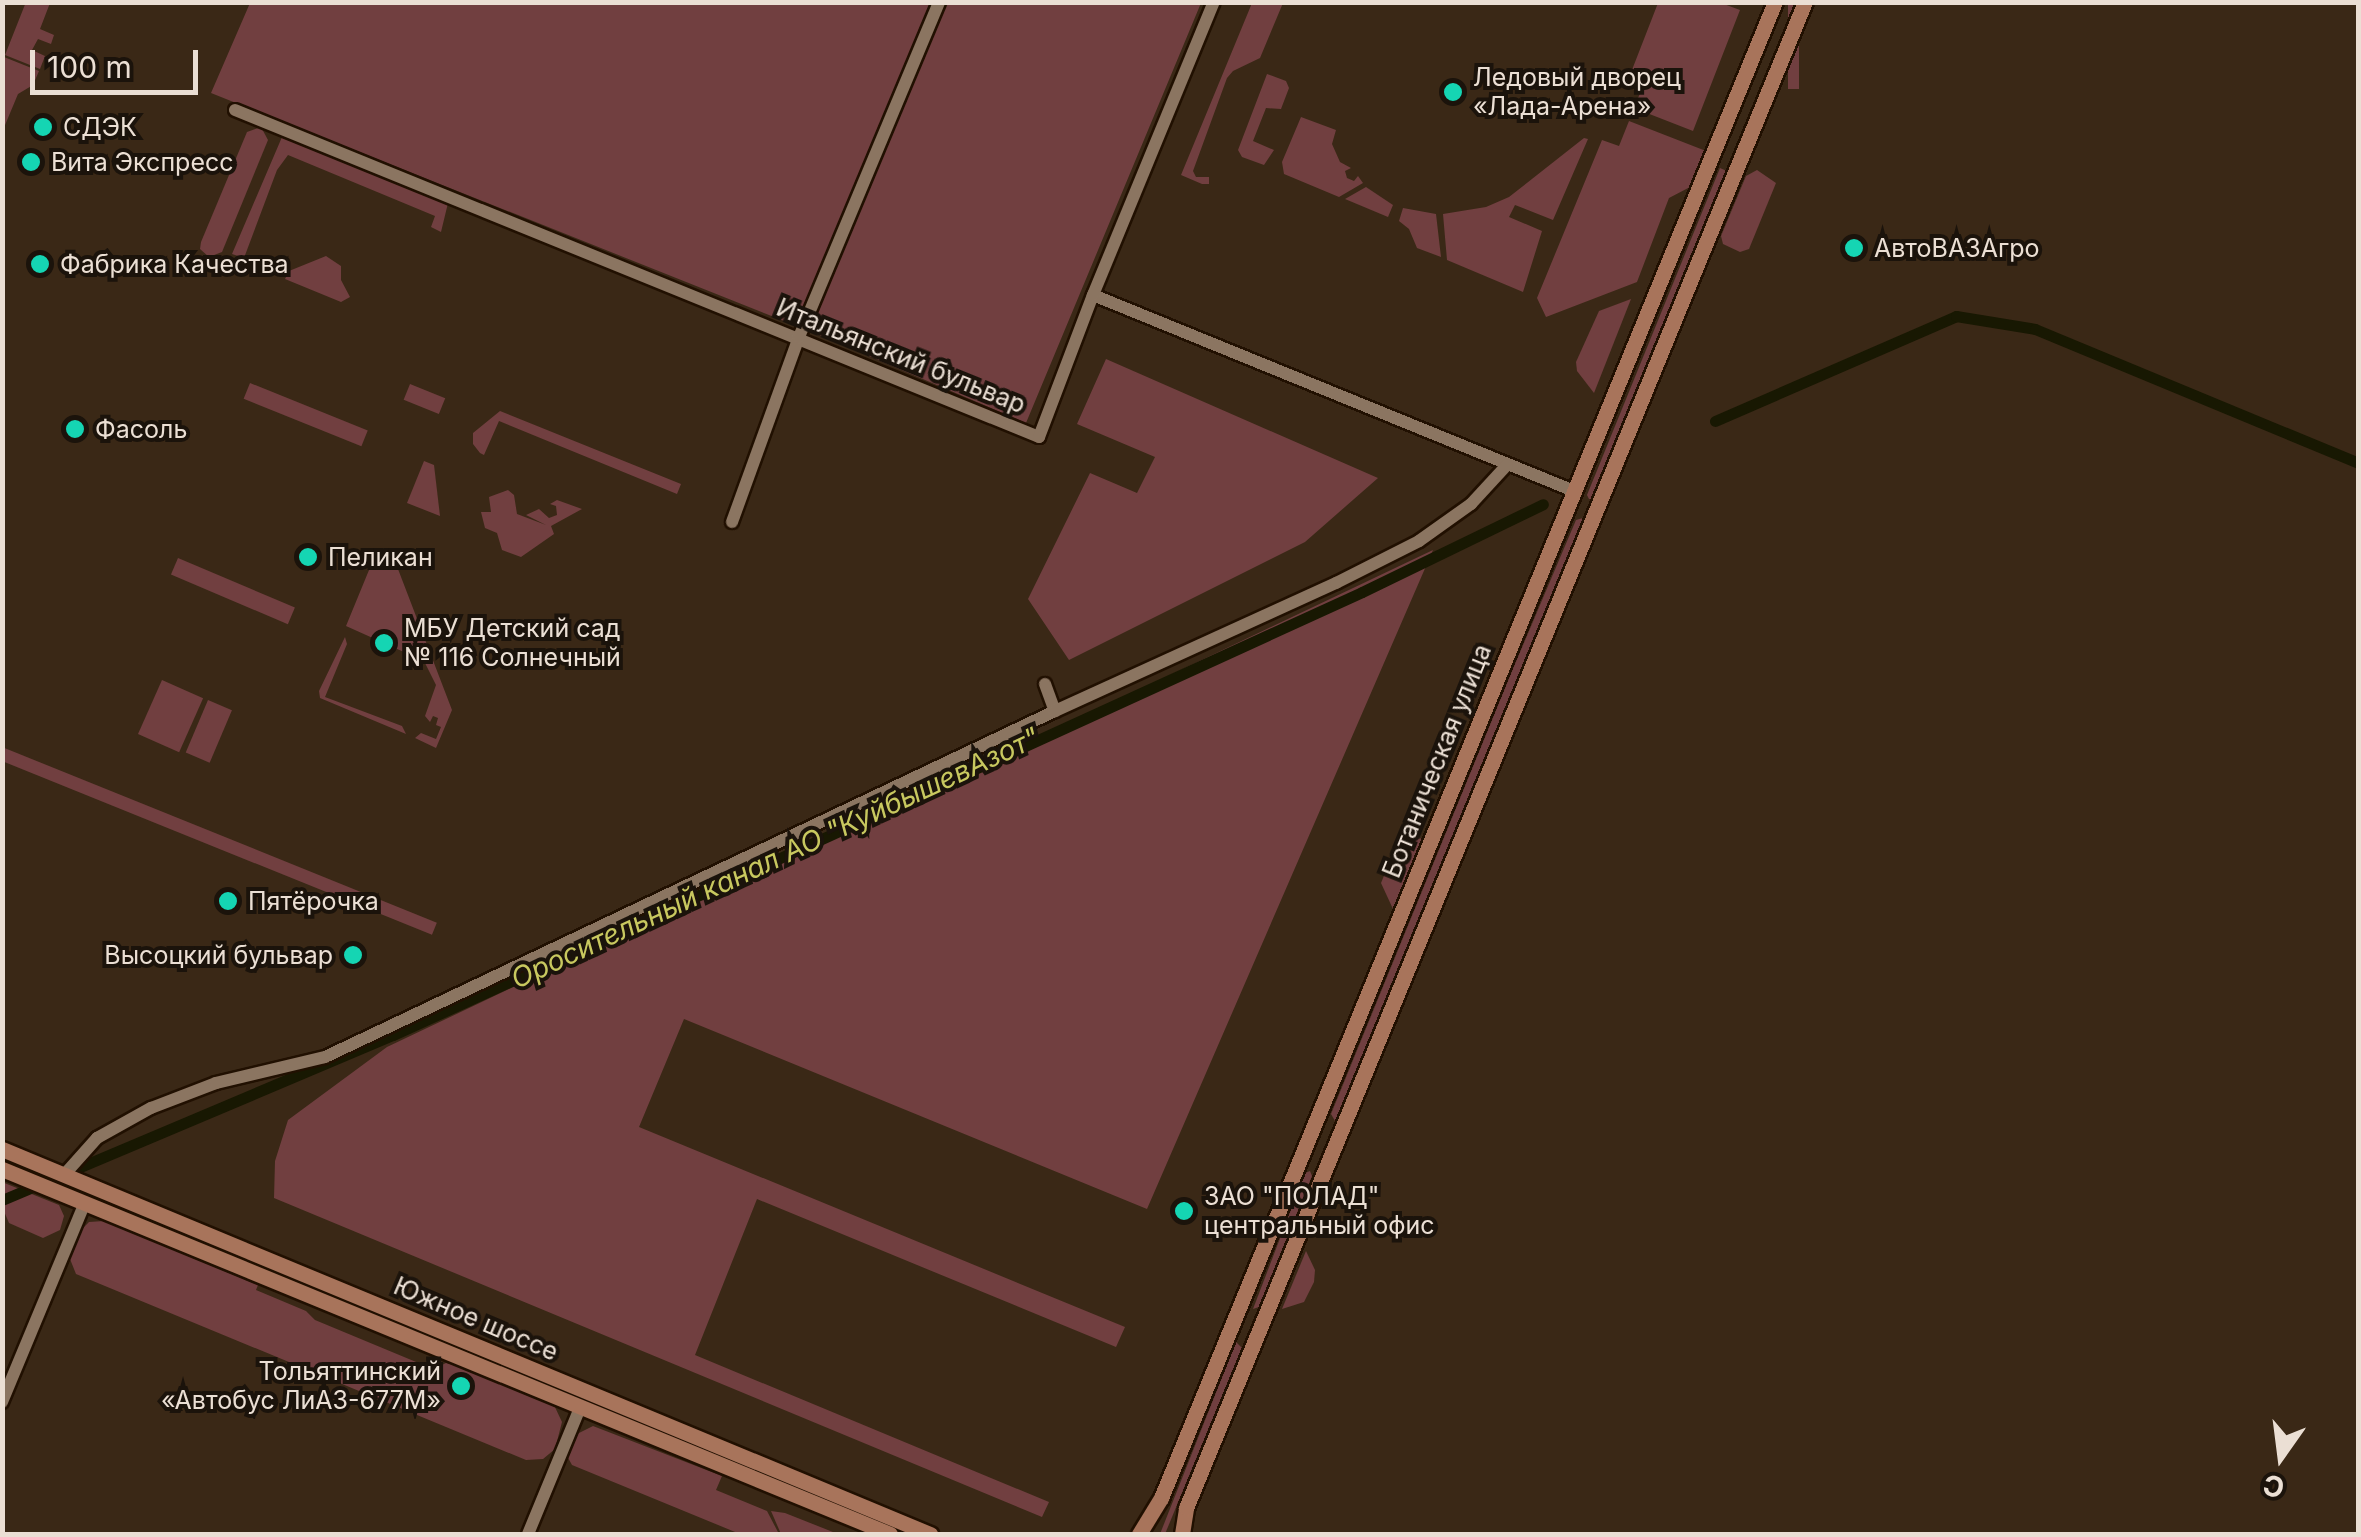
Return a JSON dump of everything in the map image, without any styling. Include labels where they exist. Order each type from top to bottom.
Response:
[{"type":"main road","name":"Ботаническая улица","points":[[1139,1534],[1161,1498],[1775,2]]},
{"type":"main road","name":"Ботаническая улица","points":[[1182,1534],[1186,1508],[1805,2]]},
{"type":"main road","points":[[1716,147],[1741,158]]},
{"type":"main road","points":[[1572,498],[1594,515]]},
{"type":"main road","points":[[1307,1144],[1332,1154]]},
{"type":"main road","name":"Южное шоссе","points":[[2,1150],[930,1534]]},
{"type":"main road","name":"Южное шоссе","points":[[2,1169],[890,1534]]},
{"type":"main road","points":[[1236,1316],[1261,1326]]},
{"type":"street","points":[[732,522],[798,338],[939,2]]},
{"type":"street","points":[[1214,2],[1094,295],[1507,465],[1572,498]]},
{"type":"street","name":"Итальянский бульвар","points":[[235,110],[1039,437],[1094,295]]},
{"type":"street","points":[[64,1175],[97,1138],[151,1108],[216,1083],[325,1057],[1419,541],[1471,504],[1507,465]]},
{"type":"street","points":[[1045,684],[1055,711]]},
{"type":"street","points":[[2,1402],[84,1203]]},
{"type":"street","points":[[528,1534],[580,1408]]},
{"type":"shaded area","points":[[26,2],[50,3],[40,29],[54,35],[51,44],[38,39],[32,50],[45,56],[40,69],[5,55]]},
{"type":"shaded area","points":[[250,3],[1201,3],[1026,423],[817,334],[211,93]]},
{"type":"shaded area","points":[[1252,3],[1283,3],[1260,58],[1227,78],[1193,171],[1196,177],[1209,177],[1209,184],[1202,184],[1181,175]]},
{"type":"shaded area","points":[[1658,3],[1721,3],[1740,10],[1693,131],[1634,108],[1645,81],[1630,75]]},
{"type":"shaded area","points":[[1788,3],[1799,3],[1799,89],[1788,89]]},
{"type":"shaded area","points":[[4,57],[39,71],[33,85],[18,94],[3,130]]},
{"type":"shaded area","points":[[1267,74],[1286,81],[1289,88],[1281,109],[1266,108],[1253,141],[1274,150],[1264,165],[1242,157],[1238,150]]},
{"type":"shaded area","points":[[1301,117],[1336,130],[1332,144],[1340,162],[1351,168],[1345,171],[1347,178],[1354,181],[1358,176],[1363,183],[1339,197],[1284,174],[1282,162]]},
{"type":"shaded area","points":[[1629,121],[1706,151],[1692,186],[1669,198],[1637,282],[1546,317],[1537,298],[1602,140],[1619,146]]},
{"type":"shaded area","points":[[261,127],[268,140],[222,252],[209,257],[200,249],[201,242],[247,132]]},
{"type":"shaded area","points":[[282,137],[448,203],[441,232],[431,227],[435,216],[288,155],[277,170],[244,258],[232,254]]},
{"type":"shaded area","points":[[1584,138],[1588,139],[1553,220],[1515,205],[1509,217],[1542,231],[1523,292],[1447,260],[1443,214],[1486,207],[1509,197]]},
{"type":"shaded area","points":[[1720,168],[1729,172],[1593,499],[1589,499],[1587,495]]},
{"type":"shaded area","points":[[1757,170],[1776,183],[1749,249],[1740,252],[1723,244],[1721,236],[1746,176]]},
{"type":"shaded area","points":[[1366,187],[1393,205],[1388,217],[1345,199]]},
{"type":"shaded area","points":[[1403,208],[1436,214],[1441,257],[1417,248],[1409,229],[1399,221]]},
{"type":"shaded area","points":[[326,256],[341,266],[341,280],[350,297],[341,302],[285,279],[289,271]]},
{"type":"shaded area","points":[[1631,299],[1594,393],[1577,371],[1576,362],[1599,311]]},
{"type":"shaded area","points":[[1106,359],[1378,478],[1305,542],[1069,660],[1028,599],[1090,473],[1137,493],[1155,457],[1077,424]]},
{"type":"shaded area","points":[[250,383],[368,431],[361,446],[244,399]]},
{"type":"shaded area","points":[[410,384],[445,398],[439,414],[404,400]]},
{"type":"shaded area","points":[[500,411],[681,484],[677,494],[499,421],[484,455],[473,444],[473,433]]},
{"type":"shaded area","points":[[424,461],[434,465],[440,516],[407,503]]},
{"type":"shaded area","points":[[508,490],[514,495],[517,514],[546,525],[526,515],[539,509],[549,518],[557,515],[556,506],[550,504],[557,500],[582,509],[551,526],[554,534],[521,557],[502,550],[497,533],[485,528],[481,512],[491,512],[489,497]]},
{"type":"shaded area","points":[[1583,518],[1340,1119],[1335,1121],[1331,1114],[1512,671],[1576,520]]},
{"type":"shaded area","points":[[1433,550],[1147,1209],[684,1019],[639,1127],[1125,1327],[1116,1347],[757,1199],[695,1355],[1049,1502],[1042,1517],[274,1198],[275,1161],[288,1120],[387,1047]]},
{"type":"shaded area","points":[[386,551],[393,556],[452,710],[436,748],[415,738],[421,733],[436,739],[441,727],[436,725],[438,718],[433,716],[430,722],[425,716],[436,685],[424,661],[426,655],[417,651],[415,657],[346,626],[376,553]]},
{"type":"shaded area","points":[[178,558],[295,608],[288,624],[171,575]]},
{"type":"shaded area","points":[[345,637],[347,644],[325,697],[402,726],[406,734],[320,698],[319,691]]},
{"type":"shaded area","points":[[162,680],[203,698],[179,752],[138,734]]},
{"type":"shaded area","points":[[208,700],[232,710],[210,763],[186,752]]},
{"type":"shaded area","points":[[2,747],[437,923],[432,935],[2,761]]},
{"type":"shaded area","points":[[1422,838],[1393,909],[1381,883],[1397,844]]},
{"type":"shaded area","points":[[1310,1171],[1312,1176],[1259,1307],[1253,1309],[1305,1173]]},
{"type":"shaded area","points":[[2,1182],[59,1205],[64,1216],[60,1230],[43,1238],[9,1223],[3,1209]]},
{"type":"shaded area","points":[[104,1221],[258,1285],[256,1290],[306,1311],[315,1320],[433,1369],[446,1363],[458,1366],[554,1405],[562,1422],[555,1449],[543,1459],[526,1460],[76,1274],[68,1254],[76,1235],[89,1222]]},
{"type":"shaded area","points":[[1306,1251],[1315,1270],[1314,1282],[1304,1302],[1282,1309]]},
{"type":"shaded area","points":[[1236,1342],[1242,1348],[1165,1534],[1160,1534]]},
{"type":"shaded area","points":[[593,1426],[722,1476],[716,1490],[767,1511],[779,1534],[740,1534],[572,1465],[567,1456],[573,1436]]},
{"type":"shaded area","points":[[771,1511],[785,1513],[838,1534],[781,1534]]},
{"type":"waterway","name":"Оросительный канал АО \"КуйбышевАзот\"","points":[[1715,421],[1956,316],[2035,329],[2358,463]]},
{"type":"waterway","name":"Оросительный канал АО \"КуйбышевАзот\"","points":[[2,1200],[393,1035],[1362,592],[1543,504]]},
{"type":"place","name":"Ледовый дворец «Лада-Арена»","points":[[1453,92]]},
{"type":"place","name":"СДЭК","points":[[43,127]]},
{"type":"place","name":"Вита Экспресс","points":[[31,162]]},
{"type":"place","name":"АвтоВАЗАгро","points":[[1854,248]]},
{"type":"place","name":"Фабрика Качества","points":[[40,264]]},
{"type":"place","name":"Фасоль","points":[[75,429]]},
{"type":"place","name":"Пеликан","points":[[308,557]]},
{"type":"place","name":"МБУ Детский сад № 116 Солнечный","points":[[384,643]]},
{"type":"place","name":"Пятёрочка","points":[[228,901]]},
{"type":"place","name":"Высоцкий бульвар","points":[[353,955]]},
{"type":"place","name":"ЗАО \"ПОЛАД\" центральный офис","points":[[1184,1211]]},
{"type":"place","name":"Тольяттинский «Автобус ЛиАЗ-677М»","points":[[461,1386]]}]
